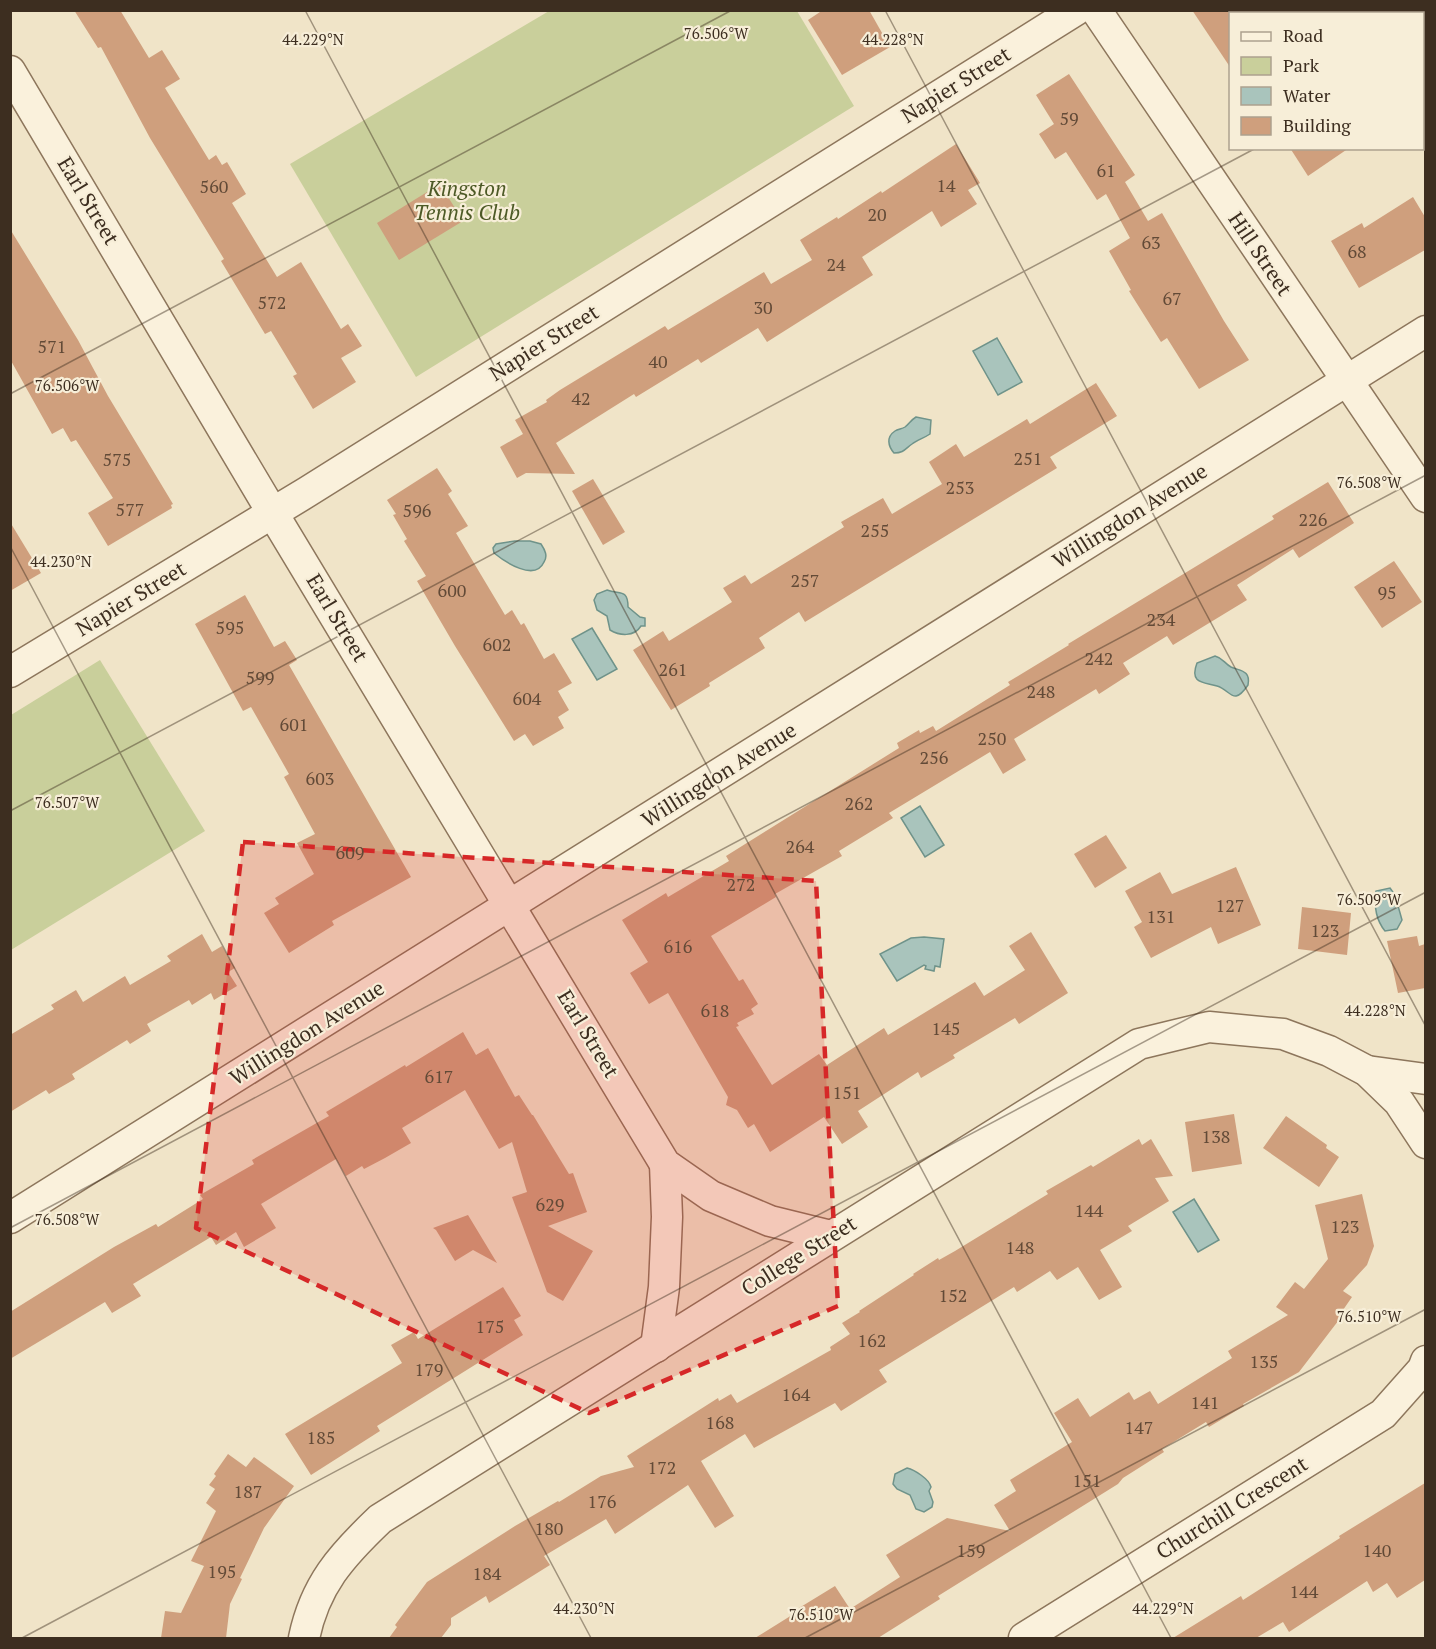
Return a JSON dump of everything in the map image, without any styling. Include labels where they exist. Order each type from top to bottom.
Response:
[{"type":"street","name":"Napier Street","points":[[10,672],[272,512],[1076,10]]},
{"type":"street","name":"Hill Street","points":[[1096,10],[1425,497]]},
{"type":"street","name":"Earl Street","points":[[10,71],[272,512],[665,1164],[711,1196],[770,1221],[831,1236]]},
{"type":"street","name":"Willingdon Avenue","points":[[10,1218],[1425,331]]},
{"type":"street","name":"College Street","points":[[304,1638],[308,1618],[324,1583],[349,1548],[380,1519],[1139,1044],[1209,1028],[1283,1035],[1329,1051],[1367,1071],[1399,1102],[1420,1134]]},
{"type":"street","name":"College Street","points":[[1367,1071],[1425,1079]]},
{"type":"street","name":"Earl Street","points":[[656,1347],[664,1275],[665,1164]]},
{"type":"street","name":"Churchill Crescent","points":[[1024,1638],[1383,1414],[1423,1369],[1425,1361]]},
{"type":"highlighted area","points":[[243,842],[816,881],[838,1306],[589,1413],[196,1228]]},
{"type":"green space","name":"Kingston Tennis Club","points":[[549,11],[797,11],[854,106],[416,377],[290,164]]},
{"type":"green space","points":[[100,660],[205,831],[11,950],[11,715]]},
{"type":"water","points":[[997,338],[1022,382],[998,395],[973,351]]},
{"type":"water","points":[[916,417],[931,420],[930,434],[902,451],[894,453],[889,445],[890,436]]},
{"type":"water","points":[[515,541],[541,544],[546,558],[540,568],[527,570],[520,568],[494,553],[493,548],[496,544]]},
{"type":"water","points":[[607,590],[625,595],[628,607],[640,617],[645,618],[645,626],[641,626],[631,634],[610,630],[607,616],[597,610],[594,600],[597,594]]},
{"type":"water","points":[[592,628],[617,669],[597,680],[572,639]]},
{"type":"water","points":[[1215,656],[1248,676],[1248,685],[1239,695],[1232,695],[1222,688],[1203,683],[1196,678],[1197,663]]},
{"type":"water","points":[[920,806],[944,845],[925,857],[901,818]]},
{"type":"water","points":[[1390,888],[1395,895],[1402,920],[1397,929],[1385,931],[1376,912],[1376,891]]},
{"type":"water","points":[[911,938],[944,939],[940,967],[935,966],[934,971],[925,969],[924,965],[897,981],[880,954]]},
{"type":"water","points":[[1194,1199],[1219,1240],[1198,1252],[1173,1212]]},
{"type":"water","points":[[907,1468],[921,1475],[931,1487],[929,1491],[933,1502],[932,1507],[924,1512],[916,1509],[910,1495],[897,1489],[893,1484],[895,1474]]},
{"type":"building","points":[[74,10],[120,10],[149,58],[162,50],[180,79],[165,88],[209,160],[216,155],[222,165],[227,162],[246,194],[232,203],[277,277],[301,262],[341,329],[348,324],[362,346],[341,358],[356,382],[313,409],[293,376],[297,374],[271,331],[265,334],[221,261],[224,259],[150,138],[101,47],[98,48]]},
{"type":"building","points":[[823,10],[869,10],[890,47],[842,75],[808,20]]},
{"type":"building","points":[[1192,10],[1230,10],[1229,66]]},
{"type":"building","points":[[1069,74],[1135,175],[1125,182],[1148,221],[1162,213],[1249,360],[1199,389],[1167,338],[1161,342],[1129,291],[1131,290],[1109,251],[1130,238],[1106,194],[1097,200],[1066,152],[1055,159],[1039,134],[1054,124],[1036,95]]},
{"type":"building","points":[[956,144],[980,183],[968,190],[977,204],[941,227],[932,211],[862,257],[873,275],[767,342],[758,328],[701,363],[698,359],[636,397],[634,394],[556,443],[575,474],[526,473],[517,478],[500,447],[523,434],[515,420],[665,326],[668,330],[764,272],[771,284],[812,260],[800,240],[881,191],[882,193]]},
{"type":"building","points":[[1291,150],[1346,150],[1308,176]]},
{"type":"building","points":[[440,184],[463,221],[399,260],[377,223]]},
{"type":"building","points":[[1413,197],[1425,217],[1425,250],[1359,288],[1331,241],[1362,223],[1364,228]]},
{"type":"building","points":[[10,229],[78,340],[108,396],[173,504],[172,508],[108,546],[88,513],[113,498],[76,440],[71,442],[63,428],[52,434],[10,359]]},
{"type":"building","points":[[1096,383],[1117,416],[1050,457],[1057,468],[805,622],[799,612],[759,638],[765,648],[671,710],[633,650],[663,631],[669,641],[732,602],[723,588],[745,575],[751,584],[844,527],[841,522],[883,498],[892,514],[942,484],[929,462],[956,444],[964,457],[1027,419],[1030,424]]},
{"type":"building","points":[[437,468],[452,491],[448,494],[468,526],[456,533],[505,615],[512,610],[521,625],[524,623],[544,659],[554,653],[572,683],[558,691],[569,710],[558,717],[564,728],[533,746],[525,734],[514,741],[455,646],[417,581],[426,576],[404,541],[407,539],[387,500]]},
{"type":"building","points":[[593,479],[625,532],[603,545],[572,491]]},
{"type":"building","points":[[1328,482],[1354,523],[1299,558],[1293,549],[1237,585],[1247,600],[1173,645],[1167,636],[1123,663],[1130,674],[1099,694],[1096,689],[1014,739],[1026,760],[1003,774],[990,752],[889,813],[893,818],[839,851],[842,856],[775,894],[776,897],[711,936],[739,981],[743,979],[758,1004],[751,1009],[754,1014],[737,1023],[739,1026],[736,1027],[772,1085],[819,1054],[827,1065],[884,1028],[888,1035],[975,982],[984,996],[1025,970],[1009,946],[1031,932],[1068,993],[1019,1024],[1015,1018],[953,1055],[955,1058],[921,1078],[918,1072],[858,1111],[868,1127],[842,1144],[824,1117],[770,1152],[754,1124],[748,1128],[737,1110],[726,1105],[728,1097],[668,993],[649,1004],[630,973],[648,962],[622,920],[666,893],[668,897],[729,861],[726,856],[899,748],[897,743],[919,730],[920,733],[933,726],[936,731],[1010,685],[1008,682],[1274,519],[1272,516]]},
{"type":"building","points":[[10,522],[41,573],[10,591]]},
{"type":"building","points":[[1394,561],[1422,602],[1382,628],[1354,587]]},
{"type":"building","points":[[245,595],[274,647],[285,641],[297,660],[289,665],[411,877],[332,921],[334,925],[289,953],[264,913],[279,904],[275,898],[314,874],[297,843],[315,834],[284,777],[289,774],[251,707],[243,711],[195,624]]},
{"type":"building","points":[[1106,835],[1127,868],[1095,888],[1074,854]]},
{"type":"building","points":[[1236,867],[1261,925],[1218,944],[1211,927],[1151,958],[1134,927],[1142,922],[1125,891],[1160,872],[1172,894]]},
{"type":"building","points":[[1302,907],[1351,913],[1347,955],[1298,949]]},
{"type":"building","points":[[202,934],[212,952],[222,946],[235,968],[228,972],[237,986],[214,1000],[211,993],[192,1005],[189,1000],[147,1024],[151,1031],[130,1044],[127,1040],[72,1074],[75,1079],[49,1094],[46,1090],[10,1112],[10,1035],[54,1009],[51,1005],[76,990],[83,1002],[125,976],[130,985],[171,961],[167,956]]},
{"type":"building","points":[[1417,936],[1419,946],[1425,944],[1425,988],[1398,993],[1387,941]]},
{"type":"building","points":[[463,1032],[476,1055],[488,1048],[515,1097],[519,1095],[569,1174],[573,1173],[587,1212],[548,1226],[593,1251],[563,1301],[547,1292],[512,1197],[527,1192],[512,1142],[499,1149],[465,1090],[402,1128],[411,1143],[385,1158],[364,1169],[362,1166],[346,1176],[336,1159],[261,1204],[276,1228],[244,1247],[236,1232],[216,1245],[211,1237],[133,1284],[141,1296],[112,1313],[105,1302],[10,1359],[10,1312],[114,1247],[156,1224],[158,1227],[203,1199],[200,1195],[254,1164],[252,1160],[329,1116],[326,1112]]},
{"type":"building","points":[[1234,1114],[1242,1164],[1192,1172],[1185,1122]]},
{"type":"building","points":[[1286,1116],[1327,1145],[1326,1148],[1339,1157],[1319,1187],[1263,1148]]},
{"type":"building","points":[[1139,1139],[1142,1145],[1151,1139],[1173,1176],[1155,1178],[1169,1201],[1128,1226],[1132,1231],[1100,1250],[1122,1287],[1099,1300],[1078,1267],[1057,1280],[1050,1271],[1017,1292],[1014,1287],[879,1370],[887,1382],[841,1411],[835,1403],[754,1448],[745,1434],[701,1461],[734,1516],[715,1528],[688,1485],[615,1534],[606,1519],[544,1556],[550,1565],[489,1603],[486,1596],[451,1618],[451,1625],[441,1638],[389,1638],[397,1627],[395,1625],[427,1582],[515,1526],[601,1476],[634,1467],[627,1456],[718,1398],[719,1401],[731,1394],[737,1403],[831,1350],[830,1347],[850,1334],[842,1323],[913,1274],[1048,1194],[1046,1191],[1091,1165],[1093,1167]]},
{"type":"building","points":[[1362,1194],[1374,1246],[1367,1265],[1343,1291],[1352,1297],[1343,1310],[1345,1312],[1299,1372],[1243,1404],[1244,1406],[1209,1427],[1206,1422],[1162,1449],[1164,1452],[1123,1478],[1118,1484],[938,1596],[940,1599],[878,1638],[755,1638],[835,1586],[850,1609],[900,1577],[886,1555],[947,1518],[1010,1531],[994,1505],[1016,1491],[1010,1480],[1072,1442],[1054,1413],[1078,1398],[1090,1417],[1129,1392],[1134,1400],[1150,1391],[1158,1404],[1232,1358],[1228,1351],[1288,1315],[1276,1307],[1295,1282],[1304,1289],[1328,1259],[1315,1205]]},
{"type":"building","points":[[468,1215],[497,1263],[473,1250],[455,1261],[433,1228]]},
{"type":"building","points":[[503,1287],[521,1316],[514,1320],[523,1335],[377,1426],[380,1431],[311,1475],[285,1434],[402,1363],[391,1345],[414,1332],[418,1339]]},
{"type":"building","points":[[228,1454],[246,1467],[254,1457],[294,1486],[264,1528],[240,1578],[242,1579],[230,1604],[226,1638],[161,1638],[165,1611],[181,1613],[204,1566],[191,1561],[216,1511],[206,1503],[215,1489],[209,1485]]},
{"type":"building","points":[[1425,1483],[1425,1580],[1397,1598],[1387,1583],[1373,1592],[1367,1581],[1289,1632],[1283,1622],[1256,1638],[1173,1638],[1241,1596],[1243,1600],[1340,1538],[1339,1536]]}]
